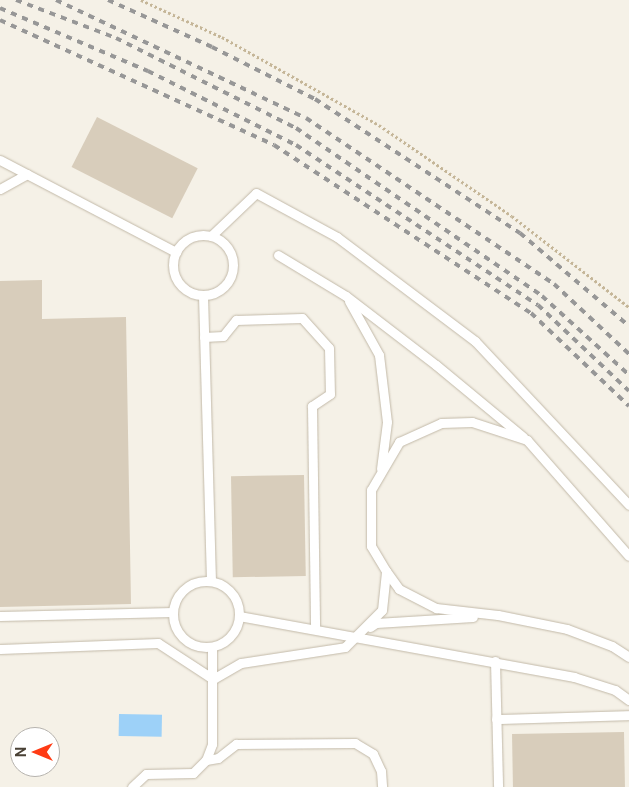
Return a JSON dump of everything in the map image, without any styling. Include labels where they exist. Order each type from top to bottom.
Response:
[{"type":"lane","points":[[0,160],[176,252]]},
{"type":"lane","points":[[0,189],[27,174]]},
{"type":"lane","points":[[211,236],[256,192],[337,237],[475,341],[629,505]]},
{"type":"lane","points":[[211,236],[221,240],[228,249],[232,270],[222,288],[203,295],[184,289],[177,281],[173,271],[176,252],[190,237],[211,236]]},
{"type":"lane","points":[[278,255],[346,296],[436,365],[527,440],[629,556]]},
{"type":"lane","points":[[203,295],[211,581]]},
{"type":"lane","points":[[346,296],[379,355],[387,422],[380,473]]},
{"type":"lane","points":[[204,337],[223,336],[236,320],[302,318],[329,348],[330,394],[312,406],[315,629]]},
{"type":"lane","points":[[527,440],[472,422],[441,423],[399,442],[371,490],[371,546],[399,589],[436,608],[498,615],[567,629],[612,646],[629,657]]},
{"type":"lane","points":[[360,634],[382,610],[386,571]]},
{"type":"lane","points":[[211,581],[224,586],[233,594],[239,616],[232,635],[212,647],[188,642],[179,634],[173,612],[182,591],[191,584],[211,581]]},
{"type":"lane","points":[[0,616],[173,612]]},
{"type":"lane","points":[[213,679],[241,663],[345,647],[376,623],[498,615]]},
{"type":"lane","points":[[239,616],[315,629],[360,634],[574,677],[615,690],[629,700]]},
{"type":"lane","points":[[0,649],[158,643],[213,679]]},
{"type":"lane","points":[[132,787],[146,774],[193,773],[206,760],[212,744],[212,647]]},
{"type":"lane","points":[[495,661],[498,787]]},
{"type":"lane","points":[[496,719],[629,715]]},
{"type":"lane","points":[[206,760],[218,758],[236,744],[355,742],[374,754],[381,771],[382,787]]},
{"type":"path","points":[[141,0],[222,37],[379,125],[512,216],[629,306]]},
{"type":"water","points":[[119,714],[162,715],[162,737],[119,736]]},
{"type":"building","points":[[97,117],[198,168],[172,218],[72,167]]},
{"type":"building","points":[[42,280],[42,319],[126,317],[131,604],[0,607],[0,281]]},
{"type":"building","points":[[304,475],[306,576],[233,577],[231,476]]},
{"type":"building","points":[[624,732],[625,787],[513,787],[512,734]]},
{"type":"railway","points":[[16,0],[116,38],[296,128],[542,296],[629,375]]},
{"type":"railway","points":[[56,0],[306,118],[554,284],[629,354]]},
{"type":"railway","points":[[108,0],[212,47],[315,99],[520,233],[629,326]]},
{"type":"railway","points":[[0,8],[148,71],[296,145],[538,305],[629,391]]},
{"type":"railway","points":[[0,20],[274,145],[531,313],[629,406]]}]
